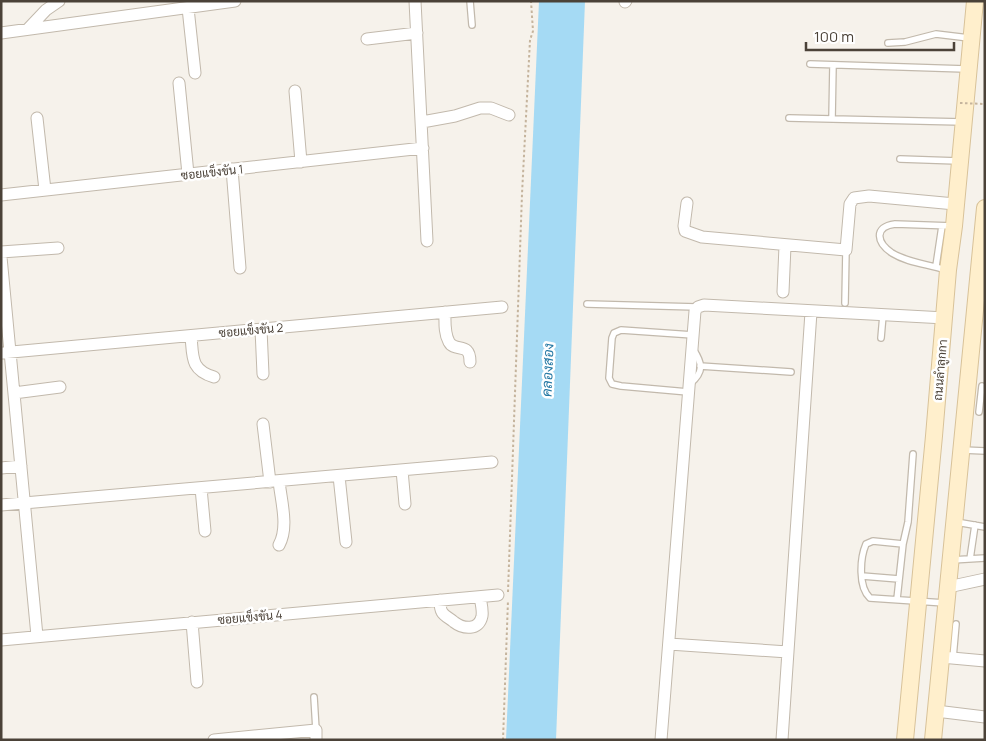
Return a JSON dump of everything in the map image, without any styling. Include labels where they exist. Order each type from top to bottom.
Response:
[{"type":"main road","name":"ถนนลำลูกกา","points":[[905,740],[945,318],[942,268],[948,226],[955,204],[975,1]]},
{"type":"main road","points":[[933,740],[936,711],[947,658],[946,603],[961,450],[976,412],[985,208]]},
{"type":"street","points":[[28,29],[46,10],[60,1]]},
{"type":"street","points":[[1,33],[155,7],[188,8],[217,2],[235,1]]},
{"type":"street","points":[[416,1],[427,241]]},
{"type":"street","points":[[188,8],[195,73]]},
{"type":"street","points":[[367,39],[417,33]]},
{"type":"street","points":[[179,82],[188,174]]},
{"type":"street","points":[[295,91],[301,162]]},
{"type":"street","points":[[422,122],[455,116],[480,108],[491,108],[509,115]]},
{"type":"street","points":[[37,118],[45,190]]},
{"type":"street","name":"ซอยแข็งขัน 1","points":[[1,195],[423,148]]},
{"type":"street","points":[[232,169],[240,268]]},
{"type":"street","points":[[687,203],[684,226],[685,231],[690,234],[785,246],[846,250],[850,204],[854,198],[869,196],[955,204]]},
{"type":"street","points":[[782,292],[785,246]]},
{"type":"street","points":[[1,252],[58,248]]},
{"type":"street","points":[[1,257],[6,353],[14,393],[37,636]]},
{"type":"street","points":[[661,740],[688,388],[695,312],[698,307],[704,305],[945,318]]},
{"type":"street","name":"ซอยแข็งขัน 2","points":[[6,353],[502,307]]},
{"type":"street","points":[[445,312],[446,335],[449,343],[468,351],[470,362]]},
{"type":"street","points":[[782,740],[811,312]]},
{"type":"street","points":[[261,329],[263,374]]},
{"type":"street","points":[[191,336],[194,361],[198,369],[204,374],[214,377]]},
{"type":"street","points":[[14,393],[60,387]]},
{"type":"street","points":[[263,424],[284,525],[284,534],[279,545]]},
{"type":"street","points":[[1,505],[492,462]]},
{"type":"street","points":[[1,468],[21,466]]},
{"type":"street","points":[[402,470],[405,504]]},
{"type":"street","points":[[340,476],[346,542]]},
{"type":"street","points":[[201,488],[205,531]]},
{"type":"street","points":[[948,587],[985,579]]},
{"type":"street","name":"ซอยแข็งขัน 4","points":[[1,640],[498,595]]},
{"type":"street","points":[[440,600],[442,612],[458,625],[466,628],[477,625],[482,614],[480,597]]},
{"type":"street","points":[[192,622],[197,682]]},
{"type":"street","points":[[668,644],[788,652]]},
{"type":"street","points":[[947,658],[985,661]]},
{"type":"street","points":[[936,711],[985,717]]},
{"type":"street","points":[[214,740],[316,735]]},
{"type":"lane","points":[[470,1],[472,25]]},
{"type":"lane","points":[[888,43],[905,42],[936,34],[971,38]]},
{"type":"lane","points":[[810,64],[968,69]]},
{"type":"lane","points":[[832,119],[833,65]]},
{"type":"lane","points":[[789,118],[963,122]]},
{"type":"lane","points":[[900,159],[960,161]]},
{"type":"lane","points":[[942,268],[904,258],[892,252],[882,244],[880,234],[887,225],[948,226]]},
{"type":"lane","points":[[845,303],[846,250]]},
{"type":"lane","points":[[587,304],[698,307]]},
{"type":"lane","points":[[881,338],[882,315]]},
{"type":"lane","points":[[692,348],[700,359],[700,366],[698,378],[688,388],[621,386],[612,384],[609,378],[614,333],[621,330],[693,335]]},
{"type":"lane","points":[[700,366],[791,372]]},
{"type":"lane","points":[[961,450],[985,451]]},
{"type":"lane","points":[[897,599],[903,544],[908,522],[913,454]]},
{"type":"lane","points":[[954,522],[985,527]]},
{"type":"lane","points":[[970,559],[975,525]]},
{"type":"lane","points":[[903,544],[873,541],[866,544],[863,552],[862,576],[866,594],[870,598],[946,603]]},
{"type":"lane","points":[[951,560],[985,558]]},
{"type":"lane","points":[[862,576],[899,579]]},
{"type":"lane","points":[[947,658],[956,624]]},
{"type":"lane","points":[[314,697],[316,735]]},
{"type":"path","points":[[503,740],[522,194],[532,31],[532,1]]},
{"type":"path","points":[[960,103],[985,104]]},
{"type":"water","name":"คลองสอง","points":[[539,1],[585,1],[556,740],[506,740]]}]
